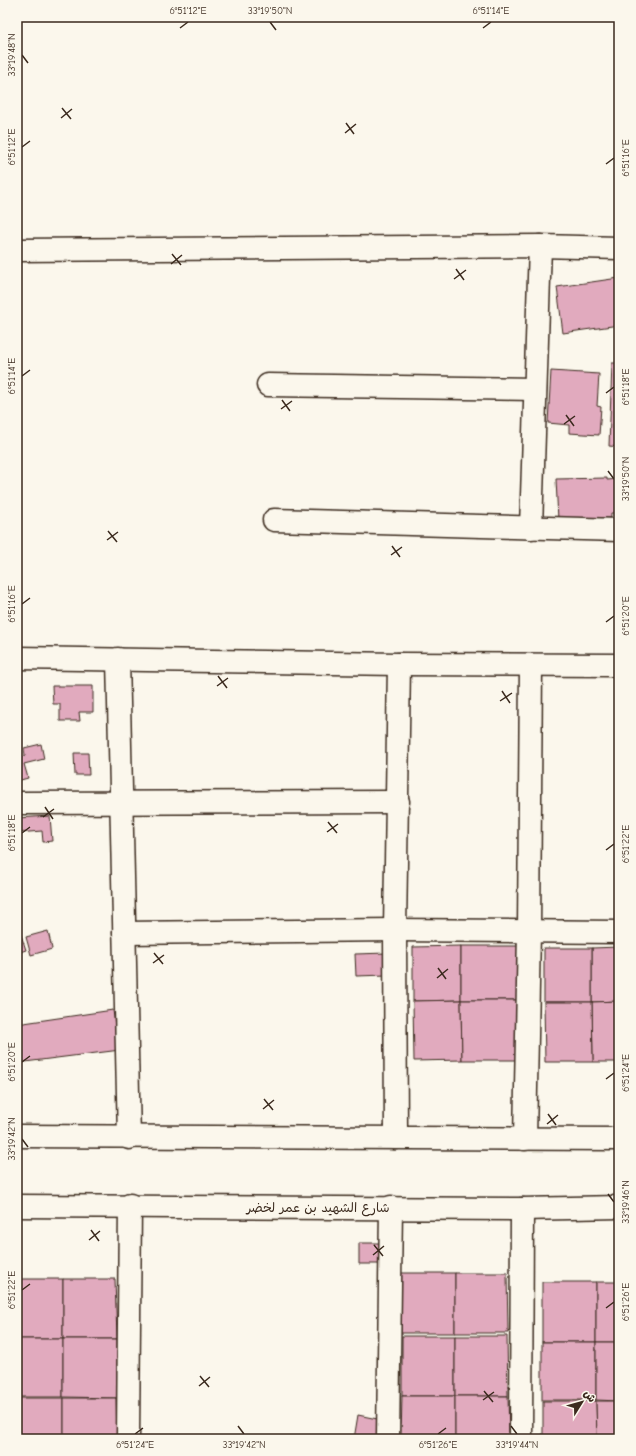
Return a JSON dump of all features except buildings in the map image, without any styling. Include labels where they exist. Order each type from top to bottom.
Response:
[{"type":"street","points":[[17,250],[540,246],[619,248]]},
{"type":"street","points":[[531,528],[540,246]]},
{"type":"street","points":[[268,384],[535,389]]},
{"type":"street","points":[[274,520],[619,530]]},
{"type":"street","points":[[17,658],[619,666]]},
{"type":"street","points":[[118,660],[129,1138]]},
{"type":"street","points":[[396,1138],[395,930],[399,664]]},
{"type":"street","points":[[525,1139],[529,932],[531,665]]},
{"type":"street","points":[[17,803],[398,802]]},
{"type":"street","points":[[124,933],[395,930],[619,932]]},
{"type":"street","points":[[17,1136],[129,1138],[619,1139]]},
{"type":"street","points":[[128,1439],[130,1205]]},
{"type":"street","name":"شارع الشهيد بن عمر لخضر","points":[[17,1206],[130,1205],[522,1209],[619,1207]]},
{"type":"street","points":[[388,1439],[391,1207]]},
{"type":"street","points":[[521,1439],[522,1209]]}]
